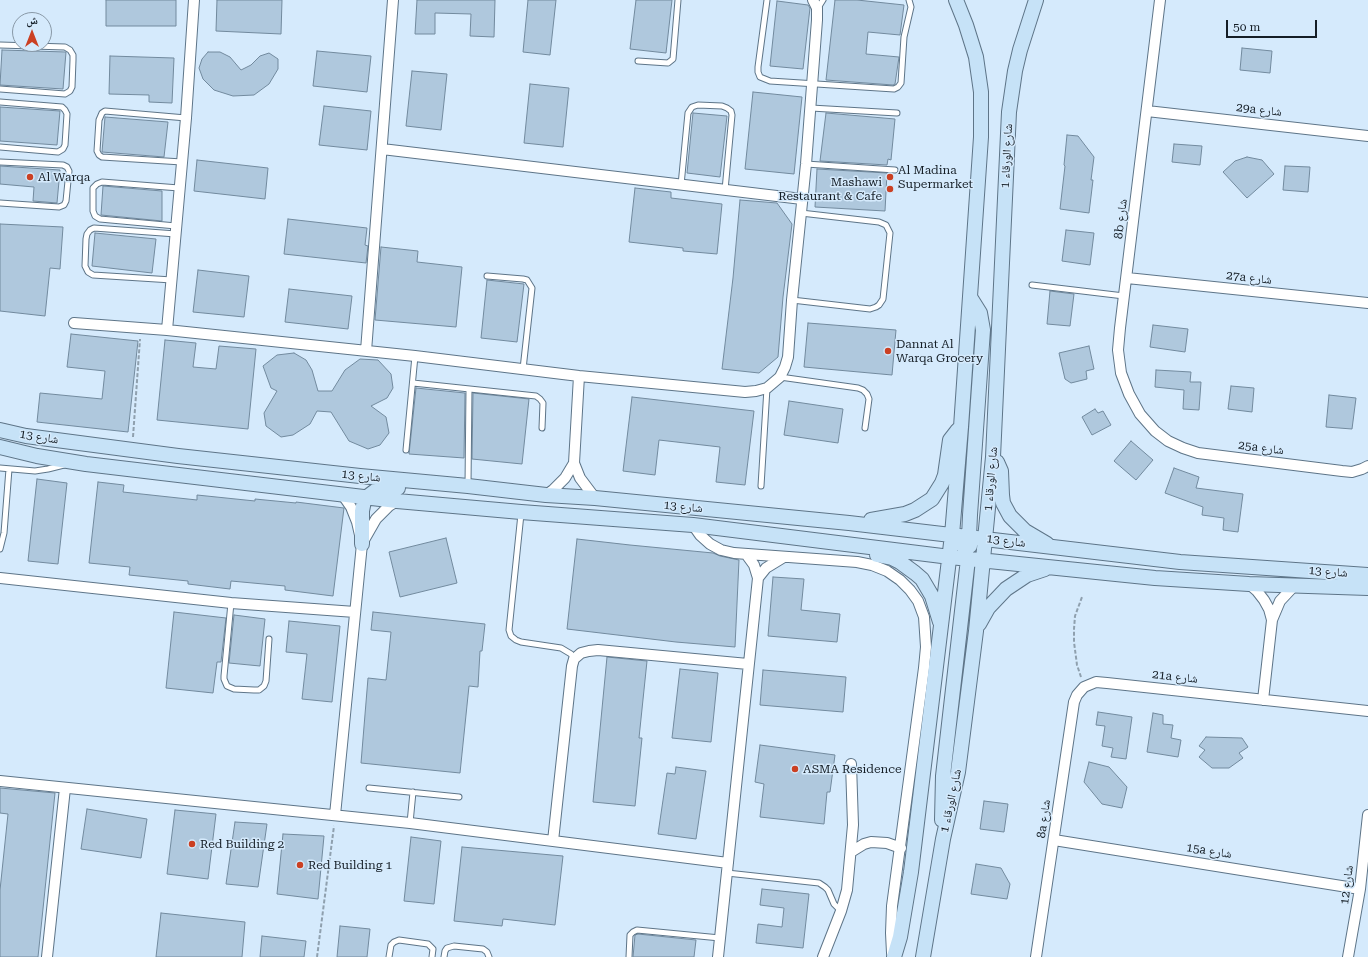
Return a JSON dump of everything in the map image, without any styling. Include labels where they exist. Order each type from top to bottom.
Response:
[{"type":"main road","points":[[894,957],[901,931],[911,872],[950,557],[961,427],[981,137],[981,92],[977,63],[973,46],[956,0]]},
{"type":"main road","name":"شارع الورقاء 1","points":[[923,957],[943,838],[958,772],[976,631],[993,457],[1009,112],[1015,71],[1020,50],[1036,0]]},
{"type":"main road","points":[[970,297],[980,313],[983,330],[969,537],[972,551],[983,560]]},
{"type":"main road","points":[[849,523],[905,514],[915,510],[932,499],[945,475],[950,440],[961,427]]},
{"type":"main road","name":"شارع 13","points":[[0,430],[26,436],[178,456],[360,476],[849,523],[1180,562],[1368,575]]},
{"type":"main road","name":"شارع 13","points":[[0,447],[37,456],[72,462],[397,501],[692,525],[950,557],[1155,578],[1249,584],[1368,588]]},
{"type":"main road","points":[[993,457],[1000,466],[1003,503],[1010,516],[1017,524],[1034,537],[1058,548]]},
{"type":"main road","points":[[362,544],[362,511],[364,501],[375,491],[383,487],[444,491],[468,486]]},
{"type":"main road","points":[[943,838],[943,776],[968,559],[963,545],[952,535]]},
{"type":"main road","points":[[849,545],[863,553],[892,558],[900,562],[922,579],[932,596],[942,628]]},
{"type":"main road","points":[[976,631],[988,608],[1006,589],[1027,575],[1052,568]]},
{"type":"street","points":[[167,330],[186,118],[194,0]]},
{"type":"street","points":[[366,351],[393,0]]},
{"type":"street","name":"8b شارع","points":[[1155,431],[1140,414],[1129,394],[1121,373],[1118,350],[1160,0]]},
{"type":"street","points":[[74,323],[167,330],[415,356],[579,376],[745,392],[767,388],[780,377],[788,357],[792,300],[811,108],[818,3]]},
{"type":"street","name":"29a شارع","points":[[1147,111],[1368,136]]},
{"type":"street","points":[[382,149],[802,199]]},
{"type":"street","name":"27a شارع","points":[[1127,278],[1368,303]]},
{"type":"street","points":[[579,376],[574,463],[580,478],[595,498]]},
{"type":"street","name":"25a شارع","points":[[1155,431],[1168,441],[1198,453],[1352,472],[1368,466]]},
{"type":"street","points":[[546,495],[565,478],[574,463]]},
{"type":"street","points":[[335,815],[362,544],[360,529],[354,514],[342,494]]},
{"type":"street","points":[[362,544],[376,519],[389,506],[397,501]]},
{"type":"street","points":[[692,525],[710,544],[721,550],[734,553],[857,562],[872,565],[887,571],[900,580],[918,601],[924,617],[926,647],[891,920],[894,957]]},
{"type":"street","points":[[718,957],[758,578],[754,565],[746,554]]},
{"type":"street","points":[[758,578],[772,563],[784,557]]},
{"type":"street","points":[[0,578],[231,603],[356,612]]},
{"type":"street","points":[[1249,584],[1264,600],[1269,609],[1272,620]]},
{"type":"street","points":[[1263,700],[1272,620],[1280,601],[1294,586]]},
{"type":"street","points":[[553,841],[574,659],[581,653],[598,650],[748,664]]},
{"type":"street","name":"21a شارع","points":[[1084,687],[1096,682],[1368,711]]},
{"type":"street","name":"8a شارع","points":[[1036,957],[1074,702],[1077,695],[1084,687]]},
{"type":"street","points":[[823,957],[841,911],[847,890],[853,825],[851,764]]},
{"type":"street","points":[[0,781],[410,823],[553,841],[727,868]]},
{"type":"street","points":[[47,957],[65,788]]},
{"type":"street","name":"شارع 12","points":[[1348,957],[1360,889],[1368,815]]},
{"type":"street","name":"15a شارع","points":[[1054,840],[1360,889]]},
{"type":"street","points":[[851,852],[864,844],[871,842],[887,843],[901,848]]},
{"type":"lane","points":[[638,61],[668,62],[673,58],[678,0]]},
{"type":"lane","points":[[767,0],[758,72],[760,77],[765,80],[894,89],[901,83],[904,36],[911,7],[909,0]]},
{"type":"lane","points":[[0,45],[65,47],[70,50],[73,55],[72,87],[70,91],[65,94],[0,89]]},
{"type":"lane","points":[[0,102],[62,107],[67,114],[67,118],[65,145],[63,149],[58,152],[0,147]]},
{"type":"lane","points":[[681,185],[688,113],[692,107],[698,104],[722,106],[727,108],[732,115],[725,190]]},
{"type":"lane","points":[[811,108],[897,113]]},
{"type":"lane","points":[[182,162],[102,157],[97,151],[99,120],[102,113],[105,111],[186,118]]},
{"type":"lane","points":[[0,162],[63,165],[67,167],[69,175],[66,201],[64,205],[59,207],[0,203]]},
{"type":"lane","points":[[806,164],[895,170]]},
{"type":"lane","points":[[176,230],[100,219],[95,216],[93,211],[93,188],[102,182],[179,188]]},
{"type":"lane","points":[[792,300],[870,309],[879,306],[883,299],[890,233],[888,227],[879,222],[801,213]]},
{"type":"lane","points":[[172,280],[93,275],[88,272],[85,266],[86,240],[87,234],[94,228],[176,230]]},
{"type":"lane","points":[[487,276],[527,280],[532,288],[522,369]]},
{"type":"lane","points":[[1032,285],[1124,296]]},
{"type":"lane","points":[[406,450],[415,356]]},
{"type":"lane","points":[[780,377],[858,388],[863,390],[869,399],[865,428]]},
{"type":"lane","points":[[413,383],[536,396],[543,403],[542,428]]},
{"type":"lane","points":[[761,486],[767,388]]},
{"type":"lane","points":[[468,486],[469,389]]},
{"type":"lane","points":[[0,468],[41,470],[72,462]]},
{"type":"lane","points":[[0,548],[4,533],[9,469]]},
{"type":"lane","points":[[521,512],[510,630],[511,636],[521,642],[562,648],[571,654],[574,659]]},
{"type":"lane","points":[[231,603],[224,676],[227,686],[234,689],[254,690],[259,690],[264,686],[266,681],[269,639]]},
{"type":"lane","points":[[369,788],[459,797]]},
{"type":"lane","points":[[410,823],[413,792]]},
{"type":"lane","points":[[727,868],[819,883],[826,887],[834,904],[841,911]]},
{"type":"lane","points":[[629,957],[630,935],[637,930],[720,938]]},
{"type":"lane","points":[[389,957],[391,945],[399,940],[428,944],[433,949],[432,957]]},
{"type":"lane","points":[[444,957],[447,948],[454,946],[483,949],[487,952],[489,957]]},
{"type":"path","points":[[132,450],[141,328]]},
{"type":"path","points":[[1082,597],[1075,616],[1074,642],[1077,665],[1084,687]]},
{"type":"path","points":[[317,957],[335,815]]},
{"type":"building","points":[[106,0],[176,0],[176,26],[106,26]]},
{"type":"building","points":[[217,0],[282,0],[281,34],[216,31]]},
{"type":"building","points":[[417,0],[495,0],[494,37],[470,36],[471,14],[435,13],[435,34],[415,34]]},
{"type":"building","points":[[528,0],[556,0],[550,55],[523,52]]},
{"type":"building","points":[[636,0],[672,0],[666,53],[630,49]]},
{"type":"building","points":[[835,0],[857,0],[904,5],[900,35],[868,32],[866,54],[899,57],[895,84],[826,80]]},
{"type":"building","points":[[777,1],[808,5],[810,8],[803,69],[770,66]]},
{"type":"building","points":[[1242,48],[1272,51],[1270,73],[1240,70]]},
{"type":"building","points":[[2,50],[12,50],[12,52],[66,52],[63,89],[0,85]]},
{"type":"building","points":[[317,51],[371,56],[367,92],[313,86]]},
{"type":"building","points":[[208,52],[220,52],[230,57],[241,70],[251,65],[260,56],[269,53],[278,59],[278,69],[269,84],[254,95],[233,96],[214,90],[203,79],[199,68],[202,59]]},
{"type":"building","points":[[110,56],[174,58],[172,103],[149,102],[149,95],[109,94]]},
{"type":"building","points":[[412,71],[447,74],[441,130],[406,126]]},
{"type":"building","points":[[530,84],[569,88],[563,147],[524,143]]},
{"type":"building","points":[[753,92],[802,97],[794,174],[745,169]]},
{"type":"building","points":[[324,106],[371,111],[367,150],[319,145]]},
{"type":"building","points":[[0,107],[60,111],[57,145],[0,141]]},
{"type":"building","points":[[693,113],[727,116],[720,177],[687,173]]},
{"type":"building","points":[[826,113],[895,119],[891,160],[888,159],[887,165],[820,161]]},
{"type":"building","points":[[105,117],[168,122],[164,157],[102,152]]},
{"type":"building","points":[[1067,135],[1078,136],[1094,157],[1089,213],[1060,209]]},
{"type":"building","points":[[1174,144],[1202,146],[1200,165],[1172,162]]},
{"type":"building","points":[[1247,157],[1262,160],[1274,174],[1247,198],[1223,172],[1235,161]]},
{"type":"building","points":[[197,160],[268,168],[265,199],[194,191]]},
{"type":"building","name":"Al Warqa","points":[[0,166],[60,170],[57,203],[33,201],[34,187],[0,184]]},
{"type":"building","points":[[1285,166],[1310,167],[1308,192],[1283,190]]},
{"type":"building","points":[[817,169],[887,173],[885,211],[815,207]]},
{"type":"building","points":[[103,186],[162,191],[162,221],[101,215]]},
{"type":"building","points":[[635,188],[671,192],[671,198],[722,204],[717,254],[683,251],[683,248],[629,242]]},
{"type":"building","points":[[740,200],[777,203],[792,224],[783,297],[778,357],[759,373],[722,369],[733,278]]},
{"type":"building","points":[[288,219],[367,228],[365,245],[368,246],[366,263],[284,254]]},
{"type":"building","points":[[0,224],[63,227],[60,269],[50,268],[45,316],[0,311]]},
{"type":"building","points":[[1066,230],[1094,233],[1090,265],[1062,261]]},
{"type":"building","points":[[95,233],[156,239],[152,273],[92,266]]},
{"type":"building","points":[[381,247],[418,251],[417,262],[462,267],[456,327],[375,320]]},
{"type":"building","points":[[198,270],[249,276],[244,317],[193,312]]},
{"type":"building","points":[[487,280],[524,284],[517,342],[481,338]]},
{"type":"building","points":[[289,289],[352,296],[348,329],[285,322]]},
{"type":"building","points":[[1050,291],[1074,294],[1070,326],[1047,324]]},
{"type":"building","points":[[808,323],[896,330],[892,375],[804,367]]},
{"type":"building","points":[[1153,325],[1188,329],[1185,352],[1150,347]]},
{"type":"building","points":[[71,334],[138,341],[128,432],[37,422],[40,393],[102,399],[105,371],[67,367]]},
{"type":"building","points":[[165,340],[196,343],[193,367],[216,369],[219,346],[256,349],[248,429],[157,420]]},
{"type":"building","points":[[1089,346],[1094,369],[1086,371],[1087,379],[1071,383],[1065,379],[1059,353]]},
{"type":"building","points":[[294,353],[306,360],[312,370],[318,391],[332,391],[345,370],[360,359],[378,360],[391,374],[393,388],[387,398],[371,406],[386,417],[389,433],[380,445],[368,449],[349,441],[331,412],[317,411],[310,424],[293,435],[281,437],[266,426],[264,413],[277,391],[271,388],[263,366],[277,355]]},
{"type":"building","points":[[1156,370],[1191,372],[1190,382],[1201,382],[1199,410],[1183,409],[1184,390],[1155,387]]},
{"type":"building","points":[[1231,386],[1254,388],[1252,412],[1228,409]]},
{"type":"building","points":[[416,388],[465,393],[464,458],[409,454]]},
{"type":"building","points":[[473,393],[529,399],[522,464],[472,459]]},
{"type":"building","points":[[1329,395],[1356,398],[1352,429],[1326,427]]},
{"type":"building","points":[[632,397],[754,411],[745,485],[716,482],[720,447],[659,440],[655,475],[623,471]]},
{"type":"building","points":[[789,401],[843,409],[838,443],[784,435]]},
{"type":"building","points":[[1095,409],[1098,413],[1103,411],[1111,425],[1092,435],[1082,417]]},
{"type":"building","points":[[1131,441],[1153,460],[1136,480],[1114,461]]},
{"type":"building","points":[[1174,468],[1199,477],[1196,488],[1243,494],[1238,532],[1223,530],[1224,518],[1202,515],[1203,507],[1165,493]]},
{"type":"building","points":[[37,479],[67,483],[58,564],[28,561]]},
{"type":"building","points":[[98,482],[124,485],[123,492],[197,500],[197,495],[255,501],[255,499],[296,502],[344,508],[333,596],[285,590],[285,586],[231,581],[230,589],[188,584],[188,581],[129,575],[130,567],[89,563]]},
{"type":"building","points":[[446,538],[457,583],[400,597],[389,552]]},
{"type":"building","points":[[577,539],[713,553],[739,560],[735,647],[676,642],[567,629]]},
{"type":"building","points":[[773,577],[804,579],[801,610],[840,614],[837,642],[768,636]]},
{"type":"building","points":[[174,612],[226,618],[221,662],[217,662],[213,693],[166,688]]},
{"type":"building","points":[[373,612],[485,624],[482,651],[480,651],[478,687],[469,686],[460,773],[361,763],[368,678],[386,680],[391,632],[371,630]]},
{"type":"building","points":[[234,615],[265,619],[260,666],[229,663]]},
{"type":"building","points":[[289,621],[340,626],[332,702],[302,699],[307,654],[286,652]]},
{"type":"building","points":[[607,657],[647,661],[639,738],[642,738],[635,806],[593,802]]},
{"type":"building","points":[[680,669],[718,673],[711,742],[672,738]]},
{"type":"building","points":[[763,670],[846,677],[843,712],[760,705]]},
{"type":"building","points":[[1098,712],[1132,717],[1126,759],[1111,757],[1113,748],[1102,746],[1105,726],[1096,725]]},
{"type":"building","points":[[1153,713],[1163,715],[1163,724],[1173,725],[1171,738],[1181,740],[1178,757],[1147,752]]},
{"type":"building","points":[[1206,737],[1242,738],[1248,747],[1239,753],[1243,758],[1229,768],[1212,768],[1199,757],[1205,750],[1199,746]]},
{"type":"building","points":[[760,745],[835,755],[830,792],[827,792],[824,824],[760,817],[764,784],[755,782]]},
{"type":"building","points":[[1089,762],[1109,767],[1127,787],[1122,808],[1102,804],[1084,782]]},
{"type":"building","points":[[676,767],[706,771],[696,839],[658,834],[667,773],[675,774]]},
{"type":"building","points":[[0,788],[55,793],[38,957],[0,957],[0,890],[8,814],[0,813]]},
{"type":"building","points":[[984,801],[1008,804],[1004,832],[980,829]]},
{"type":"building","points":[[87,809],[147,819],[141,858],[81,849]]},
{"type":"building","name":"Red Building 2","points":[[175,810],[216,814],[208,879],[167,874]]},
{"type":"building","points":[[235,822],[267,824],[258,887],[226,884]]},
{"type":"building","name":"Red Building 1","points":[[283,834],[324,836],[318,899],[277,894]]},
{"type":"building","points":[[411,837],[441,841],[434,904],[404,901]]},
{"type":"building","points":[[462,847],[563,856],[555,925],[503,919],[502,926],[454,921]]},
{"type":"building","points":[[976,864],[1001,868],[1010,884],[1007,899],[971,894]]},
{"type":"building","points":[[762,889],[809,894],[803,948],[756,943],[758,924],[782,927],[784,908],[760,905]]},
{"type":"building","points":[[161,913],[245,922],[242,957],[156,957]]},
{"type":"building","points":[[340,926],[370,929],[367,957],[337,957]]},
{"type":"building","points":[[638,934],[696,940],[694,957],[633,957],[635,935]]},
{"type":"building","points":[[262,936],[306,941],[304,957],[260,957]]},
{"type":"place","name":"Al Warqa","points":[[30,177]]},
{"type":"place","name":"Al Madina Supermarket","points":[[890,177]]},
{"type":"place","name":"Mashawi Restaurant & Cafe","points":[[890,189]]},
{"type":"place","name":"Dannat Al Warqa Grocery","points":[[888,351]]},
{"type":"place","name":"ASMA Residence","points":[[795,769]]},
{"type":"place","name":"Red Building 2","points":[[192,844]]},
{"type":"place","name":"Red Building 1","points":[[300,865]]}]
